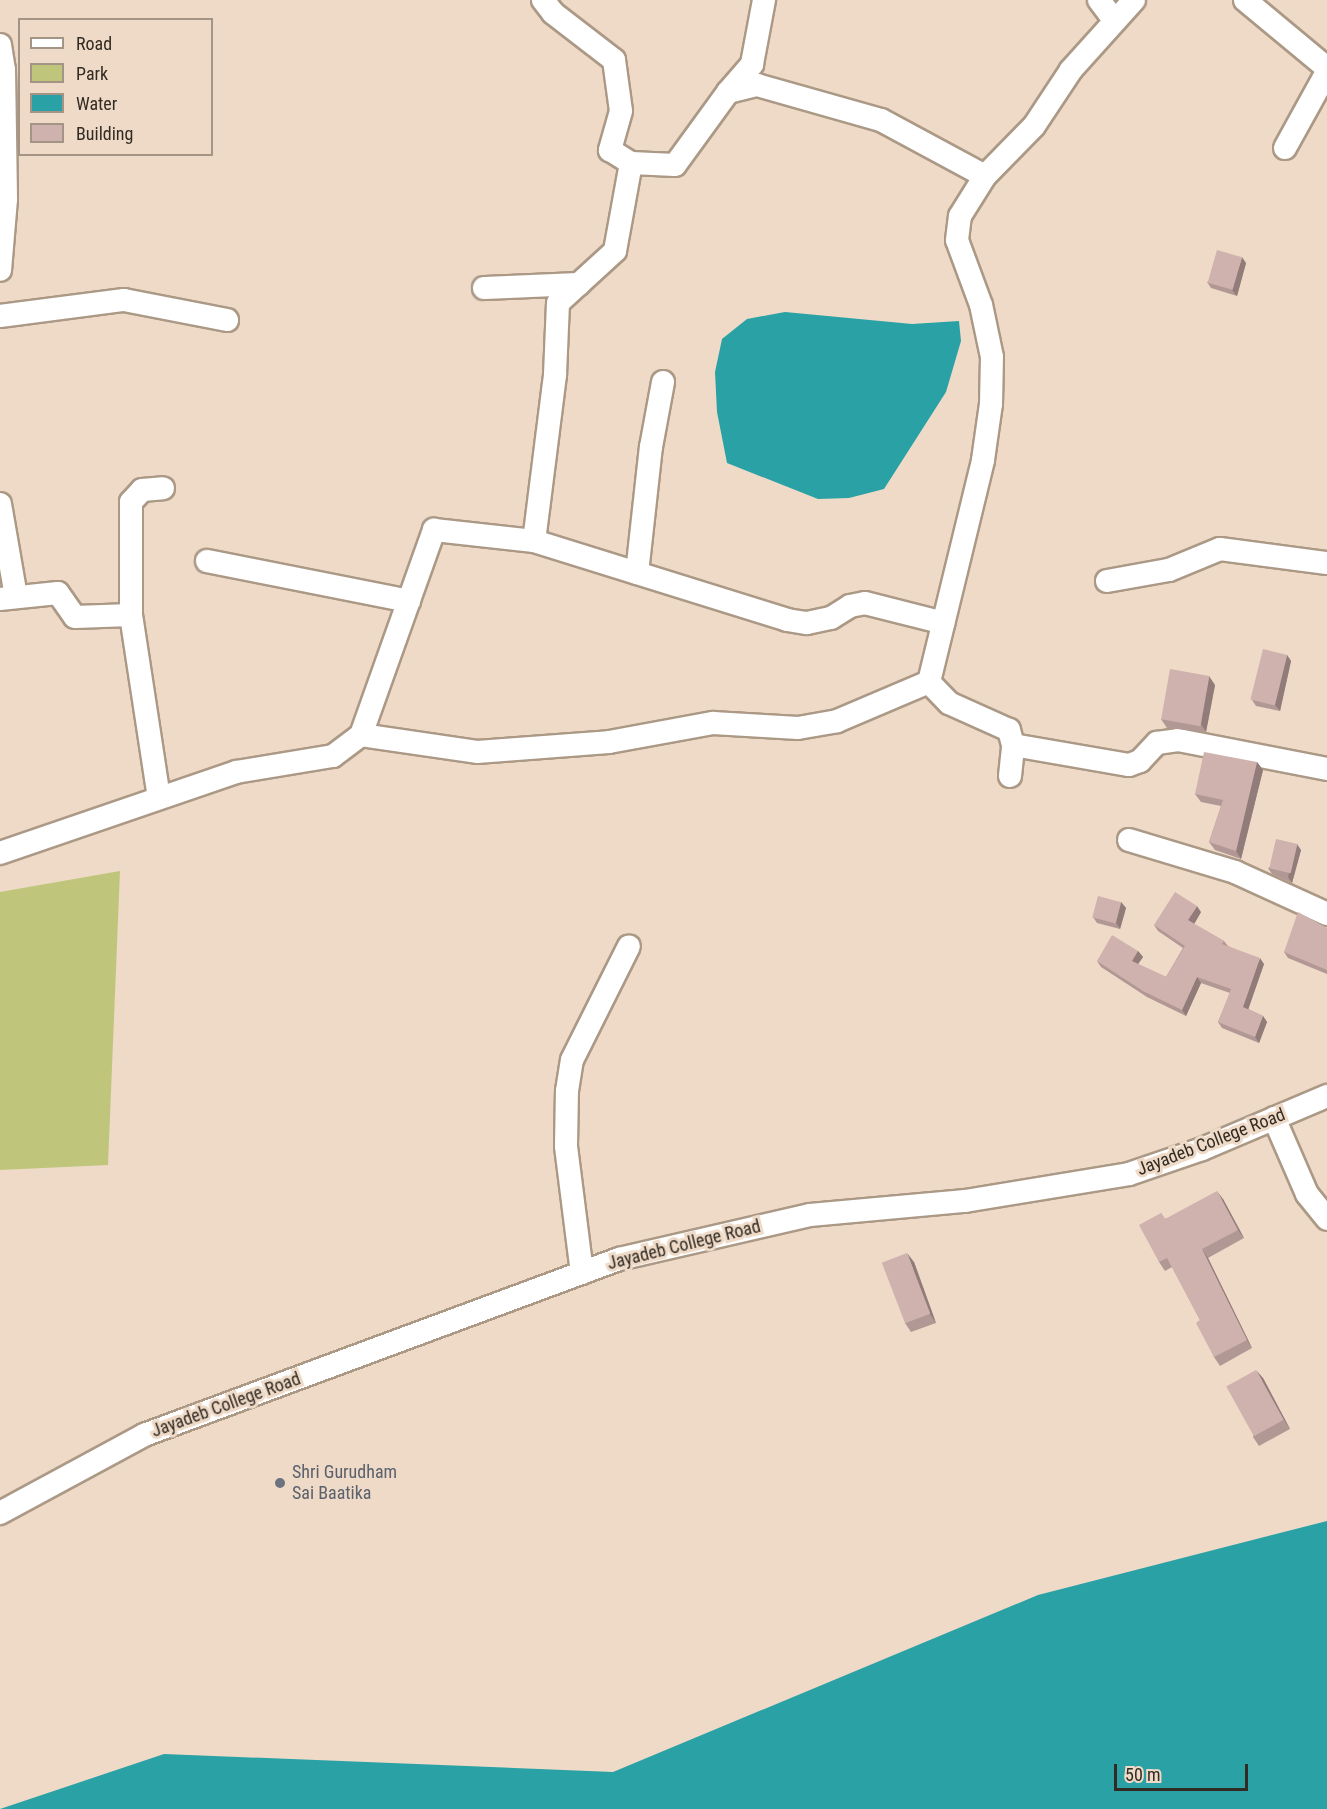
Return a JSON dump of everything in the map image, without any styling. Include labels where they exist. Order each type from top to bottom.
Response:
[{"type":"street","points":[[543,0],[553,13],[614,60],[621,111],[610,150],[631,163],[675,165],[728,92],[752,64],[764,0]]},
{"type":"street","points":[[1099,0],[1115,21]]},
{"type":"street","points":[[929,682],[968,508],[983,460],[991,404],[992,357],[981,305],[957,240],[960,216],[985,176],[1034,126],[1071,70],[1134,0]]},
{"type":"street","points":[[1245,0],[1327,70],[1285,148]]},
{"type":"street","points":[[0,45],[4,70],[1,151],[6,199],[0,270]]},
{"type":"street","points":[[728,92],[757,85],[881,120],[985,176]]},
{"type":"street","points":[[534,542],[555,375],[558,303],[615,250],[631,163]]},
{"type":"street","points":[[484,288],[579,284]]},
{"type":"street","points":[[0,316],[124,300],[227,320]]},
{"type":"street","points":[[638,573],[651,447],[663,382]]},
{"type":"street","points":[[159,798],[131,615],[131,502],[142,490],[163,488]]},
{"type":"street","points":[[0,504],[8,598],[58,593],[75,617],[131,615]]},
{"type":"street","points":[[0,853],[236,772],[333,756],[361,735],[434,530],[534,542],[807,623],[831,618],[850,606],[865,603],[944,622]]},
{"type":"street","points":[[1107,581],[1169,570],[1220,549],[1327,563]]},
{"type":"street","points":[[207,561],[409,601]]},
{"type":"street","points":[[361,735],[477,752],[609,742],[713,723],[798,728],[837,721],[929,682]]},
{"type":"street","points":[[929,682],[949,703],[1002,724],[1010,730],[1013,745],[1010,776]]},
{"type":"street","points":[[1013,745],[1129,765],[1140,761],[1157,743],[1178,740],[1327,769]]},
{"type":"street","points":[[1129,840],[1235,872],[1327,914]]},
{"type":"street","points":[[582,1273],[566,1146],[567,1091],[572,1060],[629,946]]},
{"type":"street","name":"Jayadeb College Road","points":[[0,1513],[144,1435],[619,1259],[810,1215],[965,1201],[1130,1174],[1202,1149],[1327,1096]]},
{"type":"street","points":[[1274,1118],[1307,1194],[1327,1219]]},
{"type":"green space","points":[[120,871],[108,1165],[0,1170],[0,892]]},
{"type":"water","points":[[785,312],[912,324],[959,321],[961,341],[946,392],[884,489],[849,498],[818,499],[727,463],[717,412],[715,372],[722,339],[747,319]]},
{"type":"water","points":[[1327,1521],[1327,1809],[0,1809],[164,1754],[613,1772],[1038,1595]]},
{"type":"building","points":[[1217,250],[1242,257],[1233,290],[1208,283]]},
{"type":"building","points":[[1263,649],[1287,655],[1275,706],[1250,699]]},
{"type":"building","points":[[1170,669],[1209,676],[1201,726],[1161,719]]},
{"type":"building","points":[[1204,752],[1257,762],[1236,851],[1209,842],[1223,800],[1195,794]]},
{"type":"building","points":[[1276,839],[1297,844],[1291,873],[1269,868]]},
{"type":"building","points":[[1175,892],[1197,906],[1188,920],[1224,941],[1222,944],[1260,958],[1243,1007],[1263,1016],[1255,1037],[1218,1022],[1231,989],[1197,977],[1182,1010],[1143,991],[1097,961],[1112,935],[1138,951],[1132,961],[1166,977],[1185,946],[1154,925]]},
{"type":"building","points":[[1098,896],[1121,902],[1115,923],[1092,917]]},
{"type":"building","points":[[1298,912],[1327,928],[1327,970],[1284,952]]},
{"type":"building","points":[[1217,1191],[1238,1230],[1202,1249],[1247,1340],[1214,1357],[1196,1323],[1200,1320],[1167,1258],[1159,1262],[1139,1225],[1161,1213],[1165,1219]]},
{"type":"building","points":[[907,1253],[930,1314],[905,1323],[882,1263]]},
{"type":"building","points":[[1256,1370],[1284,1420],[1254,1436],[1226,1386]]},
{"type":"place","name":"Shri Gurudham Sai Baatika","points":[[280,1483]]}]
